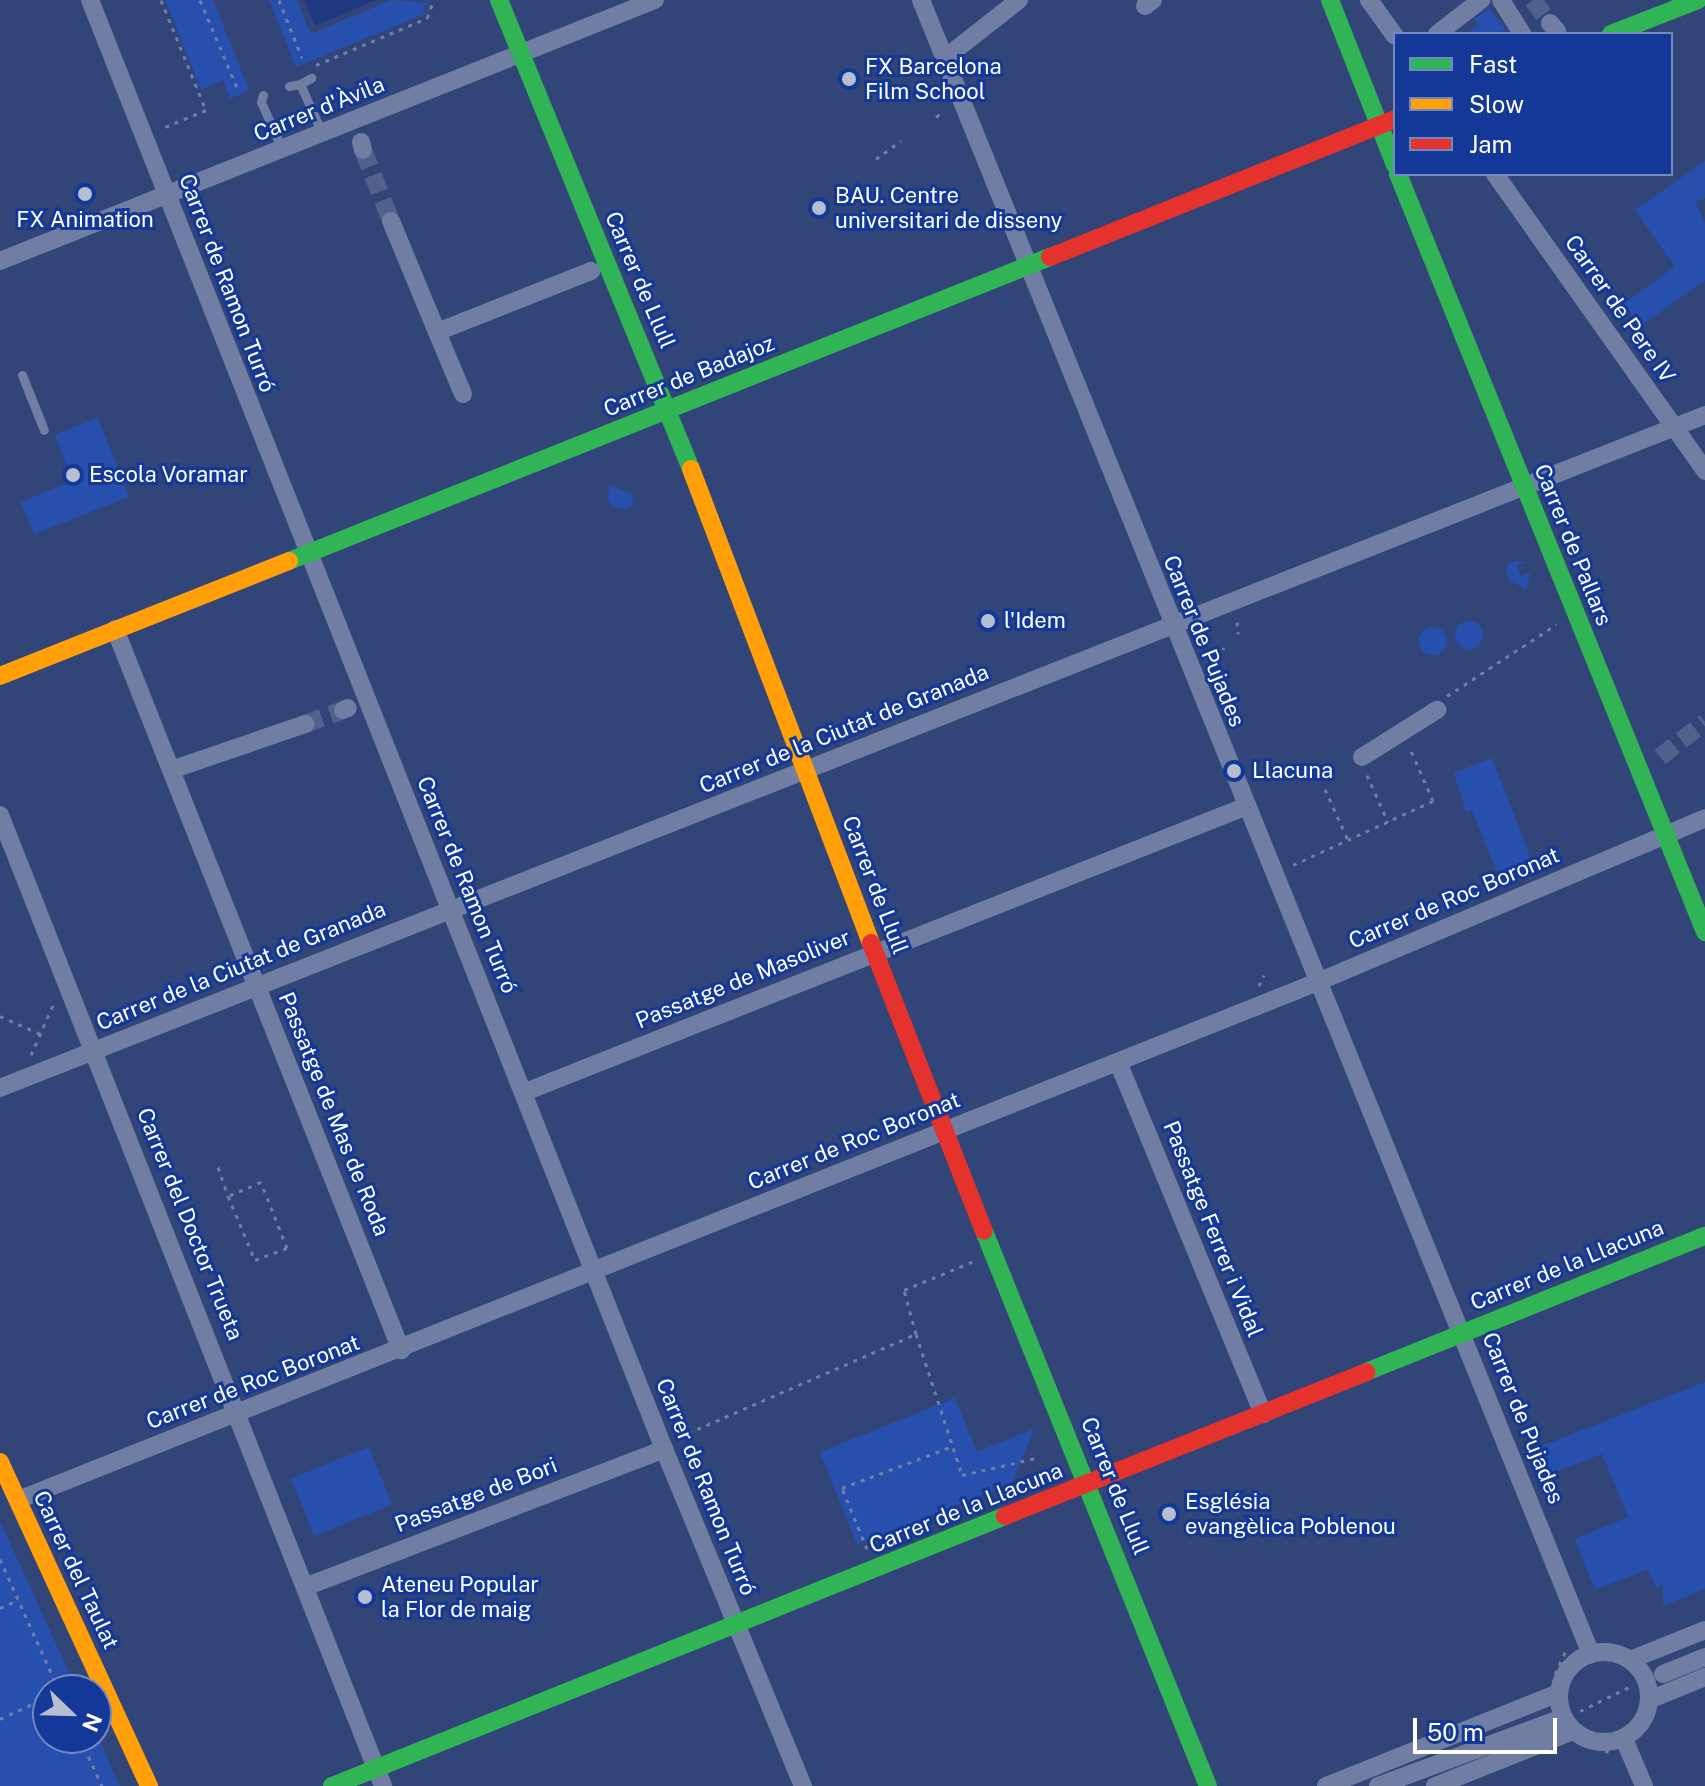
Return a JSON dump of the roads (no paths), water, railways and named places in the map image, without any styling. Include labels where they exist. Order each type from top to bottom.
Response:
[{"type":"street","name":"Carrer de Ramon Turró","points":[[90,0],[307,554],[525,1092],[594,1271],[671,1443],[737,1627],[803,1786]]},
{"type":"street","name":"Carrer de Llull","points":[[499,0],[518,55],[669,410],[944,1131],[1208,1786]]},
{"type":"street","name":"Carrer d'Àvila","points":[[0,261],[655,0]]},
{"type":"street","name":"Carrer de Pujades","points":[[921,0],[1591,1654]]},
{"type":"street","points":[[945,58],[1019,0]]},
{"type":"street","points":[[1330,0],[1387,122],[1393,154]]},
{"type":"street","points":[[1369,0],[1393,33]]},
{"type":"street","points":[[1440,32],[1481,0]]},
{"type":"street","points":[[1501,0],[1521,32]]},
{"type":"street","points":[[1616,32],[1698,0]]},
{"type":"street","name":"Carrer de Badajoz","points":[[0,676],[1387,122]]},
{"type":"street","name":"Carrer de Pallars","points":[[1399,176],[1705,932]]},
{"type":"street","name":"Carrer de Pere IV","points":[[1496,176],[1705,471]]},
{"type":"street","points":[[391,221],[463,394]]},
{"type":"street","points":[[437,332],[591,271]]},
{"type":"street","name":"Carrer de la Ciutat de Granada","points":[[0,1088],[1172,626],[1521,483],[1705,415]]},
{"type":"street","name":"Passatge de Mas de Roda","points":[[115,629],[401,1350]]},
{"type":"street","points":[[1362,761],[1437,710]]},
{"type":"street","points":[[171,770],[305,724]]},
{"type":"street","name":"Passatge de Masoliver","points":[[525,1092],[1247,806]]},
{"type":"street","name":"Carrer del Doctor Trueta","points":[[0,815],[240,1413],[383,1786]]},
{"type":"street","name":"Carrer de Roc Boronat","points":[[18,1500],[401,1350],[1320,981],[1705,818]]},
{"type":"street","name":"Passatge Ferrer i Vidal","points":[[1118,1062],[1263,1414]]},
{"type":"street","name":"Carrer de la Llacuna","points":[[332,1786],[737,1627],[1705,1236]]},
{"type":"street","name":"Passatge de Bori","points":[[305,1587],[671,1443]]},
{"type":"street","name":"Carrer del Taulat","points":[[0,1462],[149,1786]]},
{"type":"street","points":[[1630,1660],[1705,1630]]},
{"type":"street","points":[[1326,1786],[1554,1695],[1569,1668],[1591,1654],[1618,1654],[1630,1660],[1646,1681],[1649,1700],[1645,1716],[1611,1743],[1590,1741],[1565,1729],[1378,1786]]},
{"type":"street","points":[[1663,1674],[1705,1657]]},
{"type":"street","points":[[1649,1700],[1705,1677]]},
{"type":"street","points":[[1554,1695],[1565,1729]]},
{"type":"street","points":[[1435,1786],[1565,1729]]},
{"type":"street","points":[[1611,1743],[1644,1786]]},
{"type":"lane","points":[[289,86],[311,78]]},
{"type":"lane","points":[[300,84],[322,133]]},
{"type":"lane","points":[[263,95],[261,102],[282,149]]},
{"type":"lane","points":[[22,375],[44,430]]},
{"type":"tunnel","points":[[1533,0],[1550,23]]},
{"type":"tunnel","points":[[363,150],[391,221]]},
{"type":"tunnel","points":[[305,724],[343,710]]},
{"type":"tunnel","points":[[1660,757],[1705,722]]},
{"type":"place","name":"FX Barcelona Film School","points":[[849,79]]},
{"type":"place","name":"FX Animation","points":[[85,194]]},
{"type":"place","name":"BAU. Centre universitari de disseny","points":[[819,208]]},
{"type":"place","name":"Escola Voramar","points":[[73,475]]},
{"type":"place","name":"l'Idem","points":[[988,621]]},
{"type":"place","name":"Llacuna","points":[[1234,771]]},
{"type":"place","name":"Església evangèlica Poblenou","points":[[1169,1514]]},
{"type":"place","name":"Ateneu Popular la Flor de maig","points":[[365,1597]]}]
